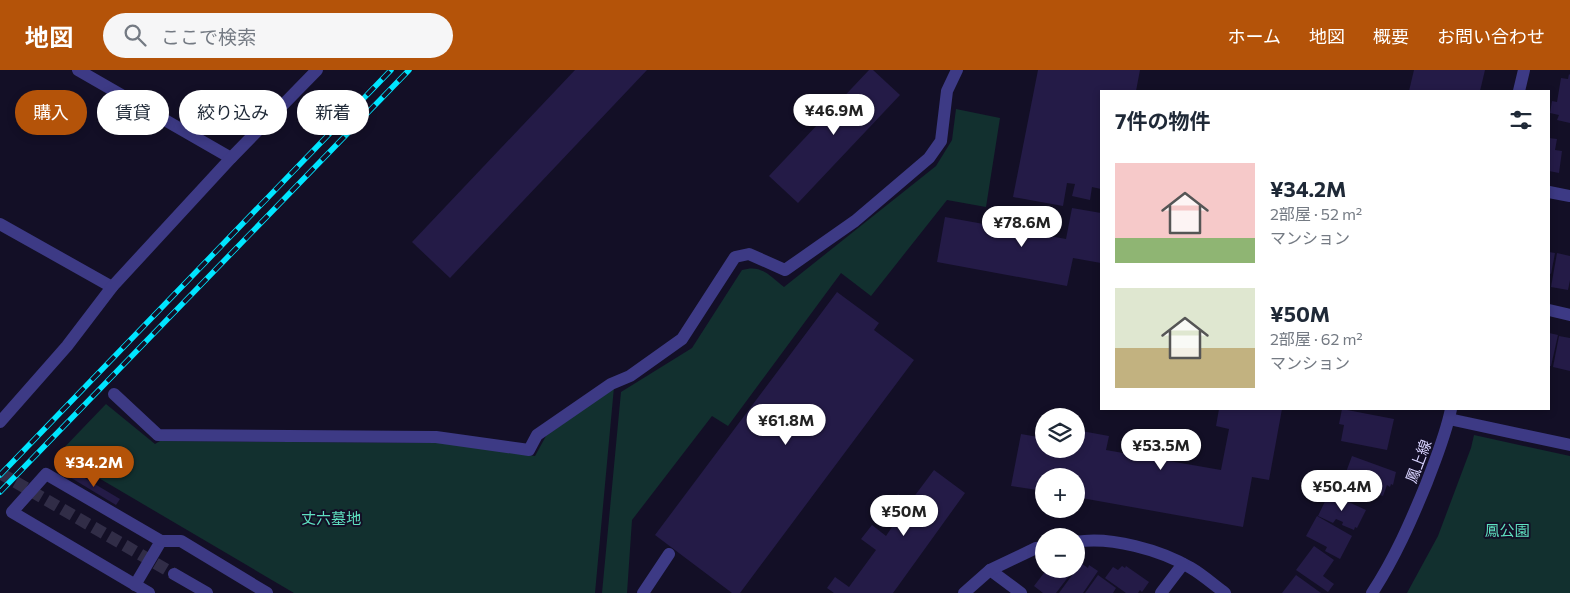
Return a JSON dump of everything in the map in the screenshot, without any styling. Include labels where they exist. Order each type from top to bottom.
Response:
[{"type":"street","points":[[78,70],[231,158]]},
{"type":"street","points":[[0,422],[67,346],[112,287],[231,158],[317,70]]},
{"type":"street","points":[[114,394],[158,436],[436,437],[530,450],[537,434],[611,384],[630,376],[682,339],[735,257],[750,254],[785,270],[855,221],[929,158],[941,141],[947,91],[957,70]]},
{"type":"street","points":[[1520,90],[1524,70]]},
{"type":"street","points":[[1550,192],[1570,196]]},
{"type":"street","points":[[0,224],[112,287]]},
{"type":"street","points":[[1550,310],[1570,315]]},
{"type":"street","points":[[1450,414],[1570,445]]},
{"type":"street","name":"鳳上線","points":[[1372,593],[1387,570],[1412,520],[1443,442],[1450,414]]},
{"type":"street","points":[[149,593],[12,512],[46,474],[161,541],[180,542],[267,593]]},
{"type":"street","points":[[1085,540],[1136,545],[1191,568],[1225,593]]},
{"type":"street","points":[[135,585],[161,541]]},
{"type":"street","points":[[964,593],[990,570],[1035,548]]},
{"type":"street","points":[[643,593],[669,554]]},
{"type":"street","points":[[1161,593],[1183,564]]},
{"type":"street","points":[[990,570],[1021,593]]},
{"type":"street","points":[[174,574],[207,593]]},
{"type":"green space","points":[[956,109],[1000,118],[986,207],[947,200],[871,296],[841,273],[728,426],[712,416],[632,520],[627,593],[602,593],[621,392],[692,348],[742,270],[755,269],[765,272],[784,287],[936,166],[952,140]]},
{"type":"green space","name":"丈六墓地","points":[[614,387],[595,593],[294,593],[58,454],[106,404],[155,444],[160,441],[440,443],[535,456],[546,436]]},
{"type":"green space","name":"鳳公園","points":[[1474,435],[1570,456],[1570,593],[1407,593],[1438,536],[1471,448]]},
{"type":"building","points":[[575,70],[647,70],[450,278],[412,242]]},
{"type":"building","points":[[869,70],[873,70],[900,95],[798,203],[769,176]]},
{"type":"building","points":[[1038,70],[1140,70],[1136,90],[1100,90],[1100,189],[1092,187],[1090,200],[1072,196],[1075,184],[1067,183],[1063,206],[1013,197]]},
{"type":"building","points":[[1414,70],[1485,70],[1480,90],[1409,90]]},
{"type":"building","points":[[1569,74],[1570,123],[1557,120],[1559,115],[1550,113],[1552,101],[1557,102],[1561,78],[1568,79]]},
{"type":"building","points":[[1550,138],[1557,139],[1555,150],[1562,151],[1559,173],[1550,171]]},
{"type":"building","points":[[1072,208],[1100,213],[1100,263],[1073,258],[1067,286],[937,262],[945,217],[1066,239]]},
{"type":"building","points":[[1550,252],[1555,253],[1550,274]]},
{"type":"building","points":[[1557,253],[1570,256],[1568,290],[1551,287]]},
{"type":"building","points":[[837,292],[879,323],[874,330],[914,360],[740,593],[732,593],[655,535]]},
{"type":"building","points":[[1550,333],[1558,335],[1550,366]]},
{"type":"building","points":[[1559,336],[1570,338],[1570,371],[1553,367]]},
{"type":"building","points":[[1219,410],[1282,410],[1269,480],[1252,477],[1243,527],[1085,499],[1085,468],[1035,468],[1035,490],[1011,486],[1021,434],[1035,436],[1035,458],[1085,458],[1085,432],[1109,436],[1106,450],[1221,470],[1229,429],[1216,426]]},
{"type":"building","points":[[1342,410],[1394,419],[1387,450],[1341,441],[1344,425],[1339,424]]},
{"type":"building","points":[[1352,456],[1396,472],[1393,485],[1391,484],[1390,487],[1387,485],[1383,496],[1342,483]]},
{"type":"building","points":[[71,470],[120,499],[116,505],[68,476]]},
{"type":"building","points":[[934,470],[965,493],[893,593],[834,593],[827,588],[835,577],[849,587],[876,550],[861,539],[872,525],[886,536],[900,515],[889,507],[898,494],[910,502]]},
{"type":"building","points":[[1329,493],[1366,510],[1357,528],[1355,527],[1354,530],[1342,525],[1343,522],[1336,519],[1333,523],[1318,516]]},
{"type":"building","points":[[1317,516],[1352,536],[1340,559],[1325,551],[1327,547],[1306,536]]},
{"type":"building","points":[[1314,546],[1334,560],[1323,576],[1334,584],[1328,592],[1296,570]]},
{"type":"building","points":[[1089,565],[1098,571],[1083,593],[1059,593],[1070,578],[1085,578],[1085,566],[1088,568]]},
{"type":"building","points":[[1122,566],[1125,568],[1126,566],[1149,582],[1142,592],[1140,590],[1138,593],[1126,593],[1105,578],[1113,567],[1118,570]]},
{"type":"building","points":[[1098,575],[1116,588],[1113,593],[1085,593]]},
{"type":"building","points":[[1296,575],[1321,593],[1282,593]]},
{"type":"building","points":[[1040,578],[1067,578],[1056,593],[1043,593],[1034,586]]},
{"type":"tunnel","points":[[0,473],[174,574]]},
{"type":"railway","points":[[0,475],[391,70]]},
{"type":"railway","points":[[0,492],[409,70]]}]
